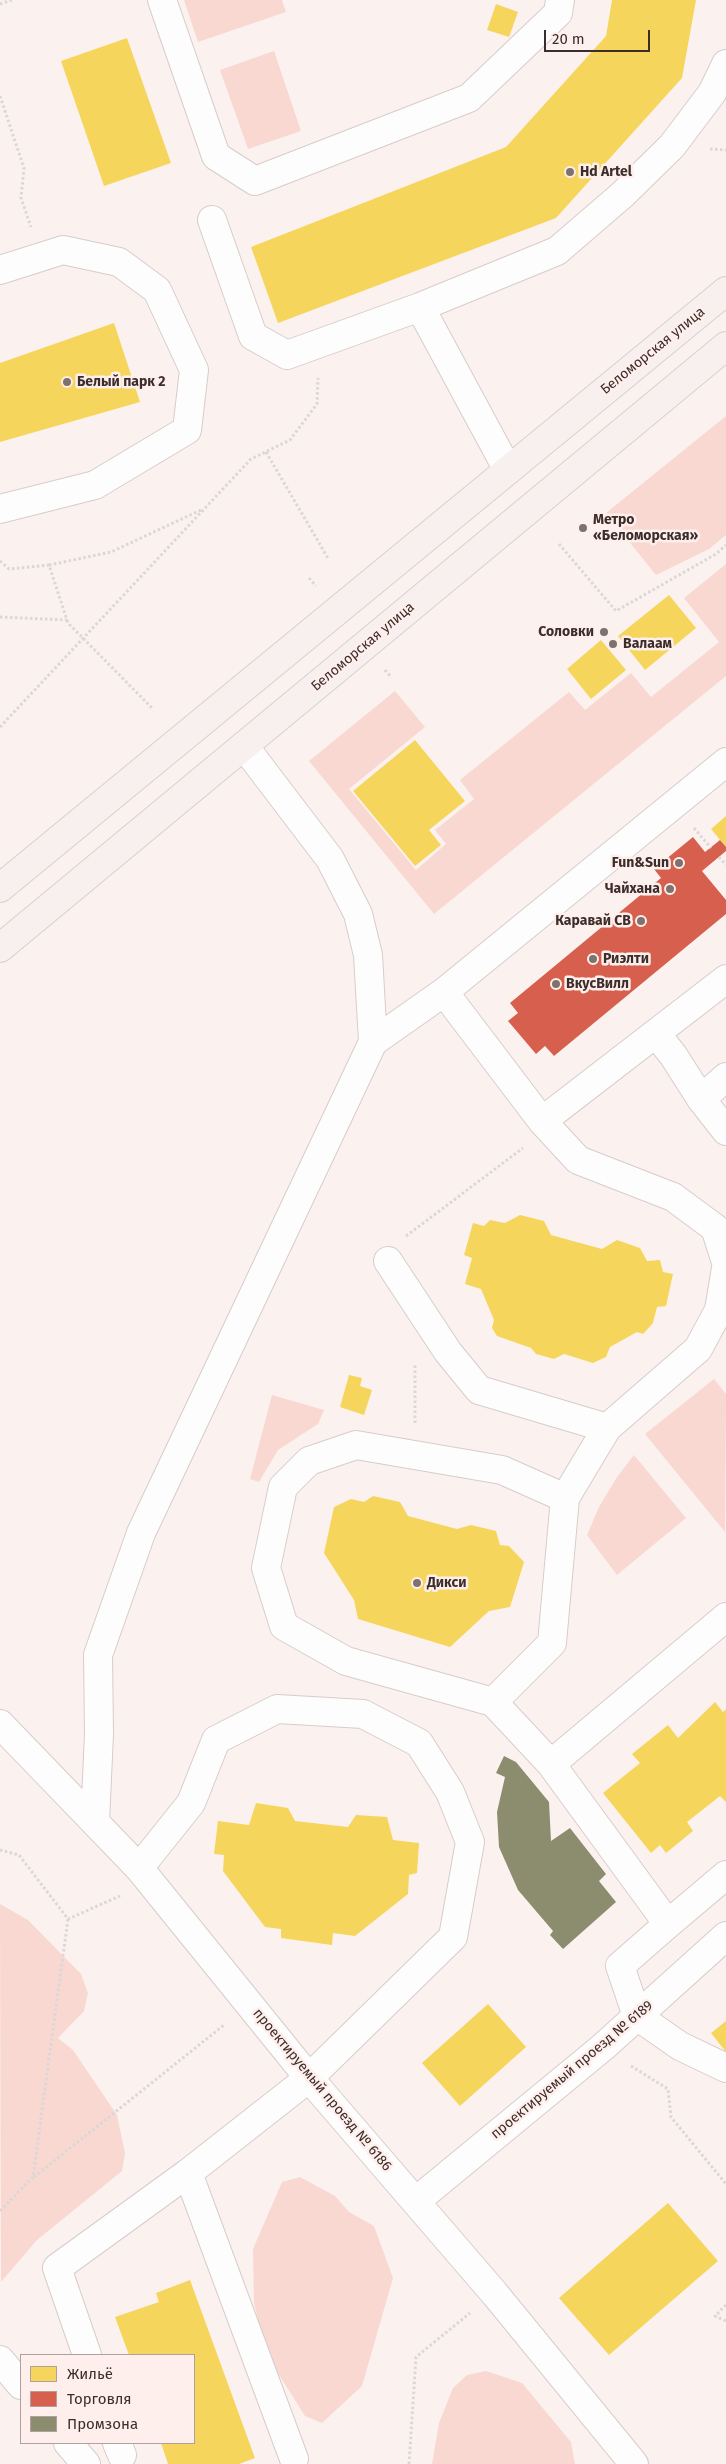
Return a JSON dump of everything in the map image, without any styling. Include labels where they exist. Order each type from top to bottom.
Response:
[{"type":"main road","name":"Беломорская улица","points":[[0,888],[726,291]]},
{"type":"main road","name":"Беломорская улица","points":[[0,948],[726,346]]},
{"type":"street","points":[[162,0],[216,156],[255,181],[469,98],[558,13],[560,0]]},
{"type":"street","points":[[212,220],[253,336],[287,355],[420,307],[557,251],[622,195],[672,146],[712,93],[726,64]]},
{"type":"street","points":[[0,270],[62,250],[119,262],[156,290],[194,370],[187,430],[95,485],[0,509]]},
{"type":"street","points":[[420,307],[508,470]]},
{"type":"street","points":[[244,746],[330,859],[358,914],[368,955],[374,1042]]},
{"type":"street","points":[[95,1822],[99,1734],[98,1655],[137,1543],[374,1042],[444,992],[726,762]]},
{"type":"street","points":[[548,1128],[656,1034],[726,979]]},
{"type":"street","points":[[444,992],[548,1128],[578,1160],[673,1197],[715,1228],[726,1262]]},
{"type":"street","points":[[656,1034],[701,1099],[726,1131]]},
{"type":"street","points":[[701,1099],[726,1077]]},
{"type":"street","points":[[388,1260],[448,1352],[480,1390],[607,1428]]},
{"type":"street","points":[[493,1702],[552,1643],[564,1498],[607,1428],[698,1349],[719,1310],[726,1268]]},
{"type":"street","points":[[564,1498],[502,1470],[356,1445],[309,1461],[283,1487],[266,1568],[284,1626],[346,1661],[493,1702],[551,1764],[668,1924]]},
{"type":"street","points":[[551,1764],[726,1617]]},
{"type":"street","points":[[87,2354],[56,2268],[188,2173],[309,2078],[452,1937],[470,1842],[450,1792],[419,1743],[362,1714],[277,1709],[216,1740],[191,1804],[144,1875]]},
{"type":"street","name":"проектируемый проезд № 6186","points":[[0,1724],[144,1875],[309,2078],[495,2294],[634,2464]]},
{"type":"street","points":[[726,1875],[620,1966],[637,2016],[680,2046],[726,2068]]},
{"type":"street","name":"проектируемый проезд № 6189","points":[[416,2201],[603,2048],[726,1936]]},
{"type":"street","points":[[188,2173],[294,2459]]},
{"type":"street","points":[[0,2360],[20,2384]]},
{"type":"street","points":[[69,2444],[86,2464]]},
{"type":"path","points":[[0,4],[12,0]]},
{"type":"path","points":[[0,96],[24,168],[21,198],[40,257]]},
{"type":"path","points":[[0,727],[251,459],[290,440],[317,404],[318,345]]},
{"type":"path","points":[[266,452],[329,560]]},
{"type":"path","points":[[0,561],[9,569],[49,564],[111,552],[205,508]]},
{"type":"path","points":[[559,544],[616,611],[716,554],[726,545]]},
{"type":"path","points":[[49,564],[67,620],[152,708]]},
{"type":"path","points":[[0,617],[67,620]]},
{"type":"path","points":[[719,857],[726,865]]},
{"type":"path","points":[[388,1260],[408,1234],[548,1128]]},
{"type":"path","points":[[415,1357],[415,1455]]},
{"type":"path","points":[[0,1850],[19,1856],[68,1919],[33,2178]]},
{"type":"path","points":[[68,1919],[144,1875]]},
{"type":"path","points":[[0,2211],[33,2178],[250,2005]]},
{"type":"path","points":[[603,2048],[668,2089],[670,2117],[726,2184]]},
{"type":"path","points":[[409,2464],[416,2357],[495,2294]]},
{"type":"path","points":[[726,2306],[715,2316],[726,2321]]},
{"type":"shaded area","points":[[184,0],[282,0],[286,12],[198,42]]},
{"type":"shaded area","points":[[274,51],[301,131],[248,149],[220,70]]},
{"type":"shaded area","points":[[726,416],[726,535],[709,549],[656,575],[606,513]]},
{"type":"shaded area","points":[[726,564],[726,676],[434,914],[309,761],[395,691],[425,727],[349,789],[416,870],[446,844],[435,830],[474,799],[460,780],[569,692],[585,710],[631,673],[651,697],[719,642],[684,598]]},
{"type":"shaded area","points":[[714,1379],[726,1394],[725,1532],[645,1434]]},
{"type":"shaded area","points":[[272,1395],[324,1410],[318,1424],[278,1450],[259,1482],[250,1479]]},
{"type":"shaded area","points":[[634,1455],[686,1518],[617,1575],[587,1535],[599,1507],[617,1477]]},
{"type":"shaded area","points":[[0,1904],[28,1920],[81,1974],[88,1993],[84,2011],[58,2038],[73,2050],[117,2115],[125,2153],[122,2171],[37,2240],[1,2282]]},
{"type":"shaded area","points":[[300,2177],[335,2196],[349,2212],[374,2226],[393,2278],[362,2386],[322,2423],[305,2416],[267,2356],[254,2303],[253,2249],[282,2182]]},
{"type":"shaded area","points":[[486,2371],[522,2383],[571,2442],[575,2464],[432,2464],[439,2423],[453,2388],[467,2375]]},
{"type":"building: Жильё","points":[[612,0],[696,0],[682,78],[556,218],[278,323],[251,247],[506,147],[606,36]]},
{"type":"building: Жильё","points":[[496,4],[518,12],[509,37],[487,30]]},
{"type":"building: Жильё","points":[[127,38],[171,163],[104,186],[61,61]]},
{"type":"building: Жильё","name":"Белый парк 2","points":[[114,323],[140,402],[0,442],[0,363]]},
{"type":"building: Жильё","points":[[669,595],[696,628],[645,670],[618,636]]},
{"type":"building: Жильё","points":[[601,640],[626,670],[591,699],[567,669]]},
{"type":"building: Жильё","points":[[415,740],[465,801],[429,830],[441,845],[415,866],[353,791]]},
{"type":"building: Жильё","points":[[726,816],[726,847],[711,829]]},
{"type":"building: Жильё","points":[[520,1215],[544,1221],[551,1235],[602,1249],[617,1240],[640,1248],[647,1261],[660,1260],[663,1272],[673,1274],[666,1306],[657,1307],[653,1323],[643,1334],[637,1332],[610,1347],[606,1357],[593,1363],[564,1354],[554,1359],[536,1354],[531,1348],[497,1336],[492,1328],[494,1320],[481,1289],[465,1284],[472,1258],[464,1255],[473,1223],[484,1226],[490,1220],[505,1223]]},
{"type":"building: Жильё","points":[[349,1375],[362,1378],[360,1386],[372,1390],[364,1415],[340,1407]]},
{"type":"building: Жильё","points":[[373,1496],[400,1502],[408,1516],[457,1529],[471,1525],[496,1531],[500,1545],[509,1546],[524,1562],[510,1607],[489,1611],[450,1647],[358,1619],[354,1600],[324,1553],[334,1507],[351,1499],[364,1502]]},
{"type":"building: Жильё","points":[[715,1702],[723,1712],[726,1709],[726,1802],[720,1796],[687,1822],[693,1831],[666,1853],[660,1845],[651,1853],[603,1793],[640,1763],[632,1754],[668,1725],[678,1738]]},
{"type":"building: Жильё","points":[[256,1803],[288,1808],[295,1821],[348,1827],[356,1815],[387,1817],[393,1840],[419,1843],[417,1873],[409,1875],[408,1894],[355,1936],[333,1933],[332,1945],[281,1938],[281,1929],[265,1927],[223,1871],[224,1855],[214,1854],[218,1821],[249,1825]]},
{"type":"building: Жильё","points":[[488,2004],[526,2047],[460,2106],[422,2063]]},
{"type":"building: Жильё","points":[[726,2021],[726,2052],[711,2033]]},
{"type":"building: Жильё","points":[[668,2203],[718,2261],[609,2355],[559,2298]]},
{"type":"building: Жильё","points":[[190,2280],[255,2458],[239,2464],[168,2464],[161,2444],[195,2444],[195,2354],[129,2354],[115,2317],[159,2302],[156,2293]]},
{"type":"building: Торговля","points":[[693,837],[705,852],[720,840],[726,847],[726,851],[702,871],[726,900],[726,914],[554,1056],[545,1046],[536,1054],[508,1021],[518,1013],[510,1003],[661,878],[654,869]]},
{"type":"building: Промзона","points":[[504,1756],[516,1762],[549,1802],[551,1841],[570,1828],[606,1874],[599,1881],[616,1902],[563,1949],[550,1935],[553,1931],[518,1890],[499,1847],[497,1812],[505,1777],[496,1773]]},
{"type":"place","name":"Hd Artel","points":[[570,172]]},
{"type":"place","name":"Белый парк 2","points":[[67,382]]},
{"type":"place","name":"Метро «Беломорская»","points":[[583,528]]},
{"type":"place","name":"Соловки","points":[[604,632]]},
{"type":"place","name":"Валаам","points":[[613,644]]},
{"type":"place","name":"Fun&Sun","points":[[679,863]]},
{"type":"place","name":"Чайхана","points":[[670,889]]},
{"type":"place","name":"Каравай СВ","points":[[641,921]]},
{"type":"place","name":"Риэлти","points":[[593,959]]},
{"type":"place","name":"ВкусВилл","points":[[556,984]]},
{"type":"place","name":"Дикси","points":[[417,1583]]}]
